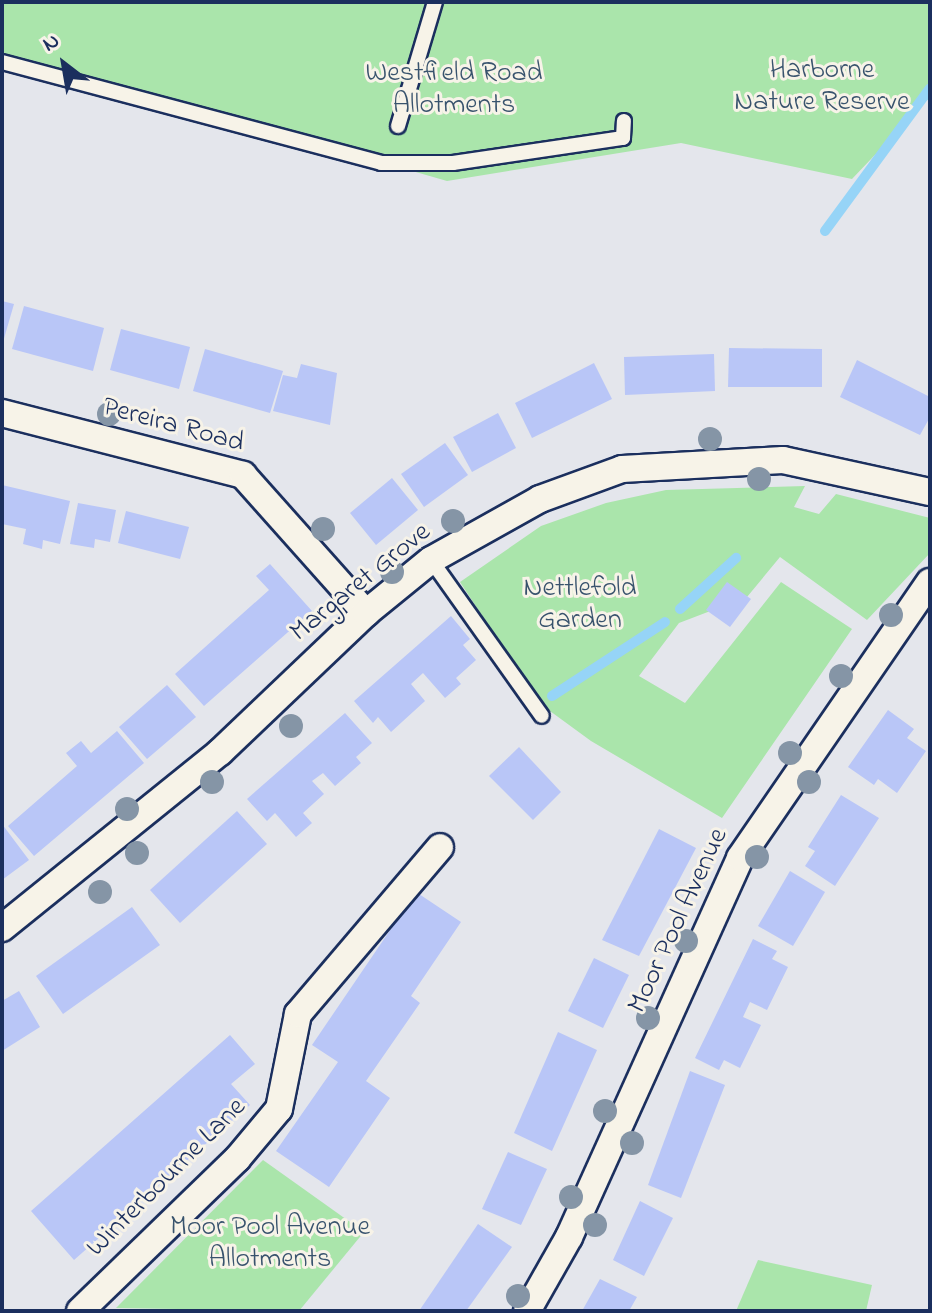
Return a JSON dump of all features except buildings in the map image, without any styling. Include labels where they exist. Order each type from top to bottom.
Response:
[{"type":"street","name":"Pereira Road","points":[[2,413],[243,475],[366,613]]},
{"type":"street","name":"Margaret Grove","points":[[2,928],[220,752],[366,613],[431,560],[540,499],[622,469],[783,460],[930,492]]},
{"type":"street","name":"Moor Pool Avenue","points":[[527,1311],[569,1237],[740,858],[930,582]]},
{"type":"street","name":"Winterbourne Lane","points":[[80,1311],[237,1159],[279,1109],[298,1014],[440,847]]},
{"type":"lane","points":[[398,126],[435,2]]},
{"type":"lane","points":[[2,62],[381,163],[453,163],[623,138],[624,121]]},
{"type":"lane","points":[[431,560],[542,716]]},
{"type":"green space","name":"Westfield Road Allotments","points":[[2,2],[930,2],[930,97],[852,179],[681,143],[447,181],[2,53]]},
{"type":"green space","name":"Nettlefold Garden","points":[[805,486],[794,507],[819,514],[836,494],[930,518],[930,553],[867,620],[780,557],[747,597],[679,623],[639,676],[685,703],[781,582],[852,629],[722,818],[591,741],[539,703],[460,582],[541,526],[606,503],[666,490]]},
{"type":"green space","name":"Moor Pool Avenue Allotments","points":[[263,1160],[364,1232],[299,1311],[116,1308]]},
{"type":"green space","points":[[758,1260],[872,1285],[866,1311],[736,1311]]},
{"type":"waterway","points":[[825,231],[930,88]]},
{"type":"waterway","points":[[680,609],[736,558]]},
{"type":"waterway","points":[[552,696],[665,622]]},
{"type":"park label","name":"Harborne Nature Reserve","points":[[822,87]]}]
